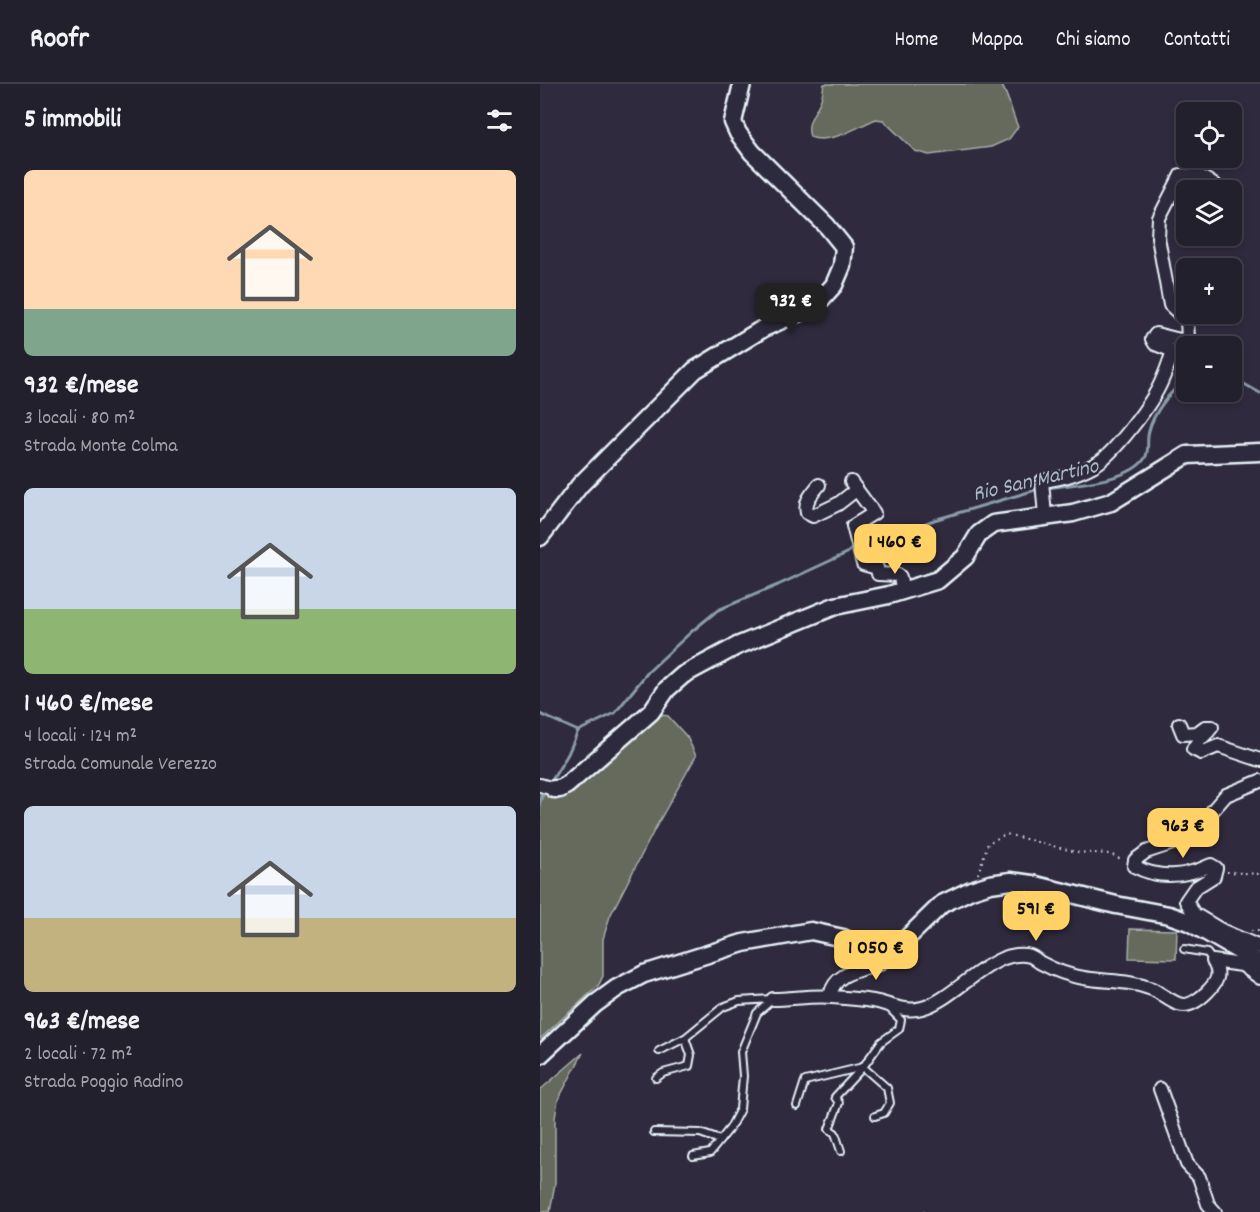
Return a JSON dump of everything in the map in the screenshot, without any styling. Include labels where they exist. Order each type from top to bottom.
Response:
[{"type":"street","points":[[542,531],[579,484],[695,370],[764,328],[816,304],[834,285],[842,266],[844,247],[752,152],[738,133],[733,122],[742,84]]},
{"type":"street","points":[[1179,180],[1181,176],[1200,176],[1206,180]]},
{"type":"street","points":[[1045,516],[1042,481],[1057,480],[1075,474],[1099,462],[1120,441],[1155,395],[1173,351],[1155,344],[1152,339],[1155,334],[1180,340],[1188,338],[1187,321],[1170,305],[1158,237],[1159,218],[1176,186]]},
{"type":"street","points":[[547,787],[561,789],[579,775],[651,712],[667,689],[683,675],[737,646],[835,606],[938,580],[964,558],[979,534],[993,524],[1073,513],[1111,502],[1187,455],[1260,452]]},
{"type":"street","points":[[819,485],[807,500],[807,513],[813,516],[838,504],[853,486],[874,513],[853,526],[863,564],[877,568],[878,574],[898,575],[902,587],[908,589]]},
{"type":"street","points":[[1179,724],[1183,734],[1197,733],[1205,727],[1212,728],[1198,739],[1193,749],[1201,753],[1218,746],[1260,760]]},
{"type":"street","points":[[1260,782],[1226,795],[1213,810],[1197,836],[1146,852],[1135,860],[1134,866],[1166,876],[1191,874],[1211,865],[1216,868],[1214,876],[1195,888],[1186,901],[1194,914],[1260,963]]},
{"type":"street","points":[[830,996],[837,980],[882,963],[891,949],[904,941],[942,904],[977,888],[1011,881],[1169,915],[1260,947]]},
{"type":"street","points":[[540,1055],[595,1004],[617,988],[644,974],[675,963],[743,943],[811,932],[843,938],[862,947],[891,949]]},
{"type":"street","points":[[773,999],[830,996],[893,1005],[906,1011],[933,1004],[992,963],[1018,954],[1032,956],[1052,968],[1084,978],[1122,981],[1151,989],[1182,1005],[1191,1004],[1205,994],[1218,978],[1219,970],[1213,961]]},
{"type":"street","points":[[1213,961],[1242,965],[1260,978]]},
{"type":"street","points":[[1160,1089],[1187,1164],[1199,1177],[1208,1204],[1215,1212]]},
{"type":"lane","points":[[1184,949],[1207,954],[1213,961]]},
{"type":"lane","points":[[659,1051],[685,1038],[723,1007],[739,1001],[773,999]]},
{"type":"lane","points":[[693,1155],[710,1153],[730,1128],[740,1109],[744,1076],[741,1052],[757,1013],[773,999]]},
{"type":"lane","points":[[841,1151],[835,1133],[829,1129],[839,1103],[835,1096],[863,1067],[881,1042],[899,1029],[901,1020],[891,1010],[893,1005]]},
{"type":"lane","points":[[656,1078],[663,1073],[689,1066],[690,1055],[685,1038]]},
{"type":"lane","points":[[797,1106],[805,1081],[863,1067]]},
{"type":"lane","points":[[863,1067],[887,1088],[890,1103],[885,1113],[875,1116]]},
{"type":"lane","points":[[654,1132],[700,1133],[720,1140]]},
{"type":"path","points":[[977,888],[978,868],[988,843],[1006,834],[1076,852],[1110,854],[1134,866]]},
{"type":"path","points":[[1215,871],[1260,874]]},
{"type":"green space","points":[[824,84],[1001,84],[1018,127],[1009,139],[991,147],[929,155],[915,151],[883,120],[876,119],[835,137],[818,139],[810,137],[809,126],[821,99]]},
{"type":"green space","points":[[656,714],[668,716],[687,737],[696,756],[610,916],[603,939],[603,976],[598,986],[540,1039],[540,795],[567,791]]},
{"type":"green space","points":[[1130,929],[1177,930],[1176,959],[1129,958]]},
{"type":"green space","points":[[583,1053],[558,1100],[555,1118],[555,1183],[550,1212],[540,1212],[540,1090]]},
{"type":"waterway","name":"Rio San Martino","points":[[1242,383],[1260,393]]},
{"type":"waterway","name":"Rio San Martino","points":[[1046,488],[1114,477],[1138,466],[1146,455],[1148,434],[1154,417],[1176,388]]},
{"type":"waterway","name":"Rio San Martino","points":[[862,542],[1039,489]]},
{"type":"waterway","name":"Rio San Martino","points":[[578,731],[615,713],[648,672],[718,610],[778,585],[847,553],[854,547]]},
{"type":"waterway","points":[[540,714],[578,731]]},
{"type":"waterway","points":[[549,785],[568,754],[578,731]]},
{"type":"waterway","points":[[540,802],[545,790]]}]
